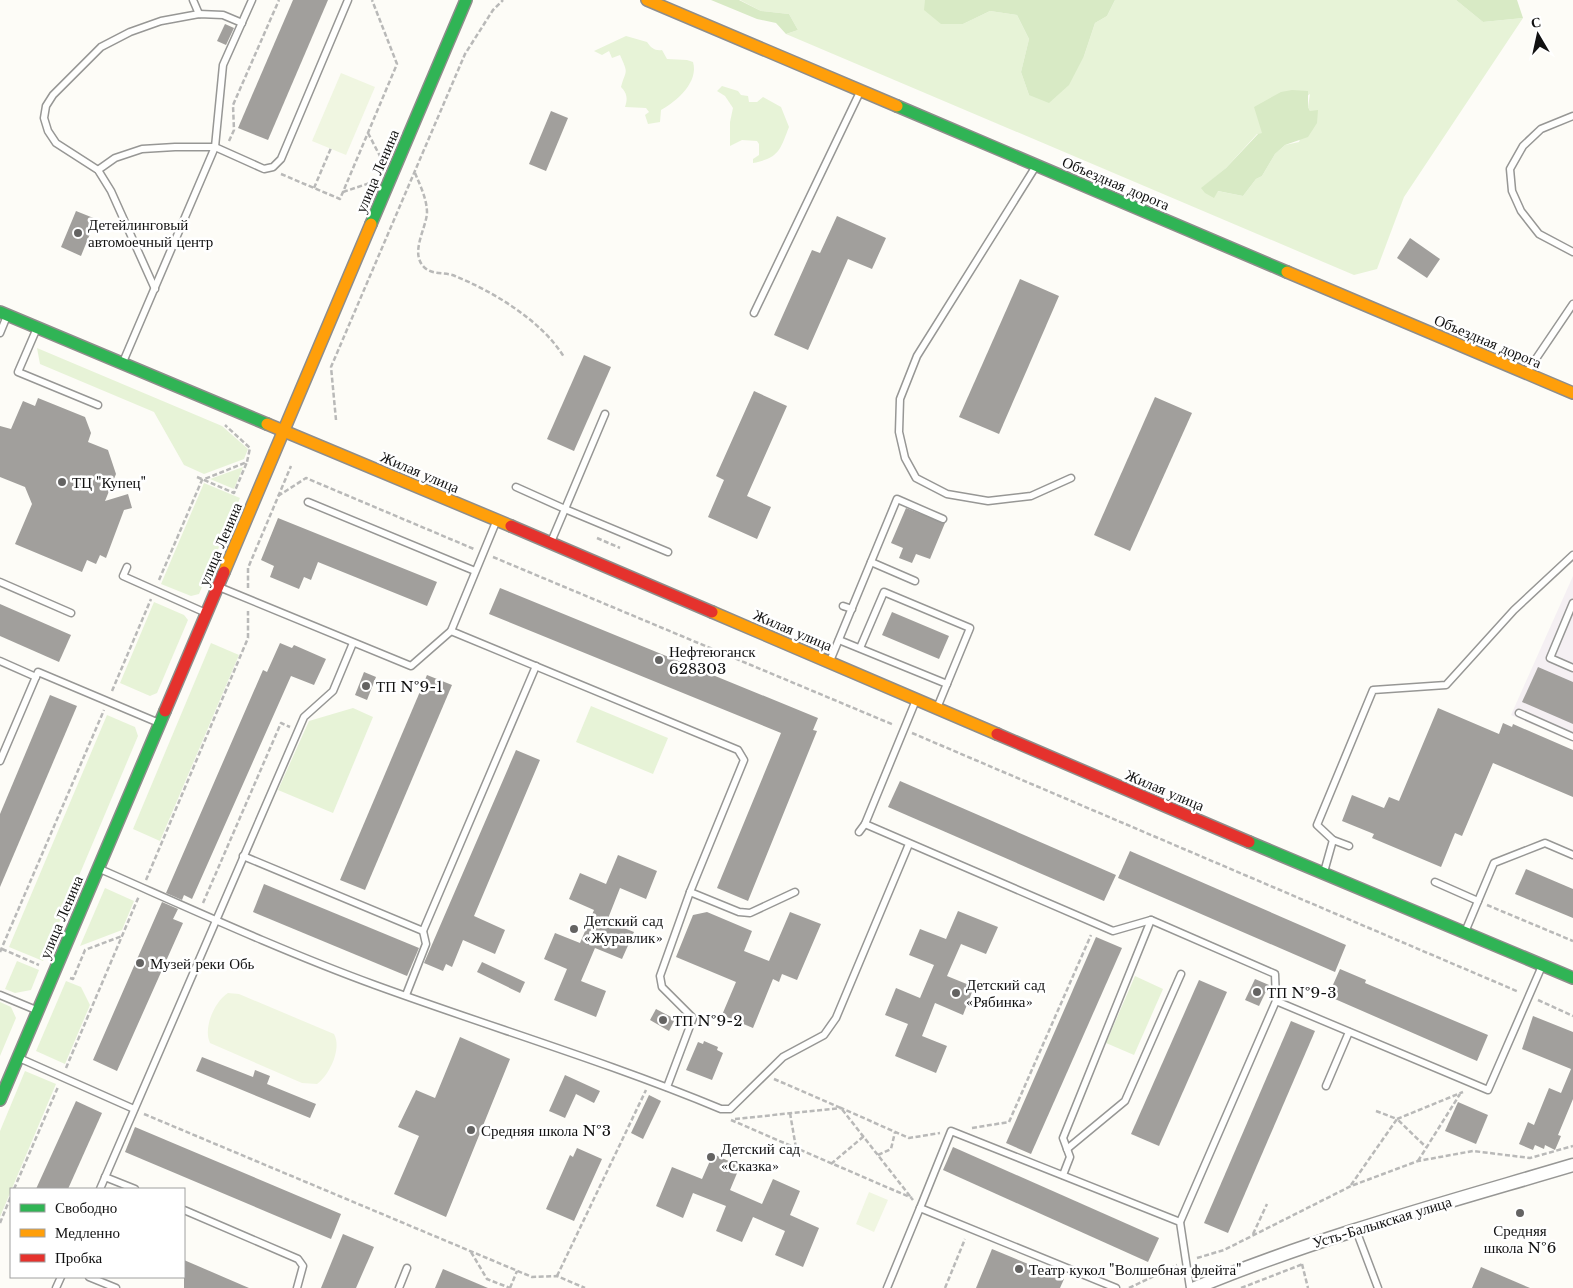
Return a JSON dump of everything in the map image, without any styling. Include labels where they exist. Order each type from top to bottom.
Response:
[{"type":"main road","name":"улица Ленина","points":[[0,1100],[3,1083],[18,1058],[466,0]]},
{"type":"main road","name":"Объездная дорога","points":[[646,0],[1573,393]]},
{"type":"main road","name":"Жилая улица","points":[[4,314],[551,543],[1323,874],[1573,978]]},
{"type":"street","name":"Усть-Балыкская улица","points":[[1195,1288],[1246,1266],[1355,1228],[1573,1165]]},
{"type":"lane","points":[[193,0],[199,14]]},
{"type":"lane","points":[[123,364],[215,147],[223,65],[252,0]]},
{"type":"lane","points":[[98,170],[115,158],[142,149],[215,147],[264,169],[273,167],[281,159],[348,0]]},
{"type":"lane","points":[[155,289],[125,219],[98,170],[56,143],[48,131],[44,118],[46,106],[53,95],[102,46],[130,32],[153,24],[199,14],[223,15],[242,23]]},
{"type":"lane","points":[[754,313],[860,90]]},
{"type":"lane","points":[[1573,116],[1541,129],[1523,146],[1510,169],[1512,191],[1521,211],[1539,234],[1573,252]]},
{"type":"lane","points":[[1036,165],[917,356],[900,399],[899,432],[905,458],[916,478],[947,494],[988,501],[1030,496],[1072,478]]},
{"type":"lane","points":[[1526,373],[1573,304]]},
{"type":"lane","points":[[0,333],[4,314]]},
{"type":"lane","points":[[37,328],[18,372],[98,405]]},
{"type":"lane","points":[[551,543],[606,414]]},
{"type":"lane","points":[[516,487],[668,552]]},
{"type":"lane","points":[[830,662],[897,499],[944,519]]},
{"type":"lane","points":[[308,502],[475,571]]},
{"type":"lane","points":[[218,587],[411,666],[451,630],[496,520]]},
{"type":"lane","points":[[1349,846],[1333,840],[1317,825],[1373,690],[1446,685],[1514,610],[1573,555]]},
{"type":"lane","points":[[871,562],[915,581]]},
{"type":"lane","points":[[126,567],[123,576],[207,613]]},
{"type":"lane","points":[[0,582],[72,613]]},
{"type":"lane","points":[[860,648],[884,592],[970,628],[937,709]]},
{"type":"lane","points":[[843,606],[852,609]]},
{"type":"lane","points":[[1572,608],[1550,658],[1573,668]]},
{"type":"lane","points":[[451,630],[738,750],[744,760],[690,892],[660,976],[662,987],[693,1018],[667,1087]]},
{"type":"lane","points":[[839,640],[946,684]]},
{"type":"lane","points":[[100,1188],[304,717],[333,691],[353,643]]},
{"type":"lane","points":[[0,662],[36,677]]},
{"type":"lane","points":[[406,995],[426,944],[423,931],[536,666]]},
{"type":"lane","points":[[0,761],[38,672],[160,724]]},
{"type":"lane","points":[[859,832],[865,824],[916,700]]},
{"type":"lane","points":[[1519,714],[1573,737]]},
{"type":"lane","points":[[865,824],[1114,931],[1151,920],[1275,974],[1276,1001],[1180,1222],[1190,1288]]},
{"type":"lane","points":[[1323,874],[1333,840]]},
{"type":"lane","points":[[1465,934],[1494,863],[1545,843],[1573,855]]},
{"type":"lane","points":[[98,868],[215,920],[376,985],[667,1087],[721,1109],[730,1109],[783,1057],[824,1035],[836,1018],[909,844]]},
{"type":"lane","points":[[243,856],[423,931]]},
{"type":"lane","points":[[1435,882],[1478,901]]},
{"type":"lane","points":[[690,892],[739,912],[750,913],[795,892]]},
{"type":"lane","points":[[1063,1175],[1070,1157],[1062,1138],[1151,920]]},
{"type":"lane","points":[[1276,1001],[1488,1090],[1542,965]]},
{"type":"lane","points":[[1067,1149],[1126,1101],[1181,974]]},
{"type":"lane","points":[[0,995],[38,1011]]},
{"type":"lane","points":[[1326,1086],[1349,1032]]},
{"type":"lane","points":[[18,1058],[134,1109]]},
{"type":"lane","points":[[887,1288],[950,1131],[1180,1222]]},
{"type":"lane","points":[[105,1177],[132,1188]]},
{"type":"lane","points":[[920,1208],[1116,1288]]},
{"type":"lane","points":[[185,1210],[298,1259],[304,1266],[297,1288]]},
{"type":"lane","points":[[1355,1228],[1378,1288]]},
{"type":"lane","points":[[399,1288],[407,1268]]},
{"type":"lane","points":[[92,1278],[116,1288]]},
{"type":"path","points":[[224,151],[234,130],[233,105],[279,0]]},
{"type":"path","points":[[268,168],[340,199],[397,64],[372,0]]},
{"type":"path","points":[[336,420],[331,367],[465,54],[493,10],[503,0]]},
{"type":"path","points":[[368,132],[381,157],[377,166]]},
{"type":"path","points":[[314,188],[331,148]]},
{"type":"path","points":[[414,172],[422,190],[427,213],[418,247],[420,260],[425,268],[436,273],[453,275],[519,311],[556,344],[564,357]]},
{"type":"path","points":[[343,192],[369,185],[373,176]]},
{"type":"path","points":[[197,477],[234,493],[247,462],[250,448]]},
{"type":"path","points":[[0,952],[202,480],[247,462]]},
{"type":"path","points":[[14,1188],[248,638],[248,568],[291,466]]},
{"type":"path","points":[[278,496],[306,478],[905,730],[1573,1016]]},
{"type":"path","points":[[596,538],[620,548]]},
{"type":"path","points":[[199,913],[281,724],[298,731]]},
{"type":"path","points":[[1478,901],[1573,941]]},
{"type":"path","points":[[767,1084],[773,1079],[909,1138],[1009,1122],[1091,935]]},
{"type":"path","points":[[557,1276],[650,1081]]},
{"type":"path","points":[[1350,1186],[1397,1119],[1477,1086]]},
{"type":"path","points":[[1418,1161],[1461,1092]]},
{"type":"path","points":[[729,1120],[842,1108]]},
{"type":"path","points":[[729,1120],[912,1198],[842,1108]]},
{"type":"path","points":[[134,1109],[532,1277],[557,1276],[586,1288]]},
{"type":"path","points":[[1376,1110],[1397,1119],[1426,1147]]},
{"type":"path","points":[[790,1113],[796,1148]]},
{"type":"path","points":[[729,1120],[735,1114]]},
{"type":"path","points":[[878,1155],[891,1149],[895,1132]]},
{"type":"path","points":[[832,1164],[864,1136]]},
{"type":"path","points":[[1129,1288],[1187,1261],[1224,1250],[1350,1186],[1418,1161],[1473,1151],[1530,1158],[1573,1146]]},
{"type":"path","points":[[0,1223],[10,1198]]},
{"type":"path","points":[[1252,1235],[1267,1204]]},
{"type":"path","points":[[945,1288],[966,1236]]},
{"type":"path","points":[[470,1251],[487,1279],[510,1288],[517,1270]]},
{"type":"path","points":[[1302,1264],[1308,1288]]},
{"type":"shaded area","points":[[1573,576],[1573,742],[1511,715]]},
{"type":"green space","points":[[711,0],[739,0],[761,11],[789,14],[798,30],[786,34],[776,23],[757,19]]},
{"type":"green space","points":[[740,0],[925,0],[925,10],[963,24],[990,11],[1017,15],[1029,39],[1021,72],[1029,95],[1084,56],[1095,23],[1107,16],[1115,0],[1456,0],[1483,22],[1523,18],[1404,197],[1377,269],[1354,275],[786,34],[798,30],[789,14],[761,11]],"holes":[[[1310,94],[1308,107],[1310,111],[1299,142],[1285,145],[1275,154],[1262,176],[1256,179],[1243,196],[1202,188],[1226,168],[1257,134],[1262,134],[1262,127]]]},
{"type":"green space","points":[[925,0],[1115,0],[1107,16],[1095,23],[1084,56],[1069,85],[1049,103],[1029,95],[1021,72],[1029,39],[1017,15],[990,11],[963,24],[941,24],[924,10]]},
{"type":"green space","points":[[1456,0],[1517,0],[1523,18],[1483,22]]},
{"type":"green space","points":[[626,36],[647,42],[653,49],[662,50],[667,59],[693,62],[693,77],[690,84],[674,102],[661,110],[660,122],[648,124],[645,115],[649,112],[646,108],[625,107],[626,96],[621,87],[626,69],[620,55],[612,58],[609,51],[602,55],[594,51]]},
{"type":"green space","points":[[341,73],[375,87],[346,155],[312,141]]},
{"type":"green space","points":[[722,86],[738,91],[741,95],[748,96],[749,102],[757,102],[763,97],[781,107],[789,127],[777,152],[762,161],[753,163],[753,159],[759,155],[759,144],[757,141],[742,140],[730,146],[730,122],[733,108],[725,96],[717,91]]},
{"type":"green space","points":[[1292,90],[1308,91],[1308,107],[1310,111],[1318,110],[1317,123],[1308,137],[1285,145],[1275,154],[1262,176],[1256,179],[1243,196],[1218,191],[1214,198],[1205,193],[1201,188],[1226,168],[1258,134],[1262,133],[1254,107],[1281,92]]},
{"type":"green space","points":[[37,348],[222,426],[248,449],[244,459],[204,474],[184,465],[154,412],[40,364]]},
{"type":"green space","points":[[243,467],[234,489],[210,479]]},
{"type":"green space","points":[[204,483],[240,498],[199,594],[191,596],[161,584]]},
{"type":"green space","points":[[154,602],[184,615],[188,620],[157,693],[150,696],[120,683]]},
{"type":"green space","points":[[211,643],[239,655],[160,841],[133,829]]},
{"type":"green space","points":[[591,706],[668,738],[653,774],[576,742]]},
{"type":"green space","points":[[353,708],[373,717],[333,813],[278,790],[309,721]]},
{"type":"green space","points":[[107,715],[135,727],[138,736],[43,961],[9,947]]},
{"type":"green space","points":[[105,888],[134,901],[122,930],[80,946]]},
{"type":"green space","points":[[17,961],[39,970],[31,990],[15,993],[5,989]]},
{"type":"green space","points":[[1135,976],[1163,989],[1134,1055],[1106,1043]]},
{"type":"green space","points":[[66,981],[81,987],[90,1005],[65,1064],[36,1051]]},
{"type":"green space","points":[[228,993],[239,994],[334,1034],[337,1046],[336,1053],[322,1080],[317,1084],[302,1083],[210,1043],[208,1030],[211,1016],[218,1002]]},
{"type":"green space","points":[[0,1002],[11,1007],[16,1018],[0,1056]]},
{"type":"green space","points":[[25,1071],[56,1084],[12,1188],[10,1188],[10,1193],[0,1217],[0,1131]]},
{"type":"green space","points":[[869,1192],[888,1200],[874,1232],[856,1224]]},
{"type":"building","points":[[293,0],[328,0],[268,140],[238,128]]},
{"type":"building","points":[[225,24],[234,28],[226,45],[217,41]]},
{"type":"building","points":[[551,111],[568,118],[546,171],[529,164]]},
{"type":"building","name":"Детейлинговый автомоечный центр","points":[[76,211],[96,219],[81,256],[61,247]]},
{"type":"building","points":[[837,216],[886,238],[872,269],[848,259],[808,350],[774,335],[812,250],[820,253]]},
{"type":"building","points":[[1410,238],[1440,259],[1427,278],[1397,258]]},
{"type":"building","points":[[1020,279],[1059,296],[999,434],[959,417]]},
{"type":"building","points":[[584,355],[611,367],[574,451],[547,439]]},
{"type":"building","points":[[754,391],[787,406],[747,496],[771,507],[757,539],[708,517],[724,480],[716,476]]},
{"type":"building","points":[[1155,397],[1192,413],[1130,551],[1094,535]]},
{"type":"building","name":"ТЦ \"Купец\"","points":[[38,398],[85,417],[91,433],[88,442],[108,450],[116,474],[105,501],[128,494],[132,508],[124,510],[106,558],[100,555],[96,564],[87,560],[82,572],[15,544],[32,504],[25,487],[0,477],[0,426],[11,429],[23,401],[35,406]]},
{"type":"building","points":[[906,508],[945,523],[930,559],[916,554],[912,563],[899,558],[903,548],[891,543]]},
{"type":"building","points":[[278,518],[437,582],[427,606],[318,562],[311,580],[304,577],[299,589],[270,577],[274,566],[261,560]]},
{"type":"building","points":[[500,588],[818,718],[813,730],[817,731],[748,901],[717,888],[781,733],[489,614]]},
{"type":"building","points":[[0,604],[71,635],[59,662],[0,636]]},
{"type":"building","points":[[892,612],[949,636],[939,659],[882,635]]},
{"type":"building","points":[[280,643],[292,648],[294,645],[326,659],[314,685],[291,676],[192,899],[184,895],[182,900],[166,893],[263,670],[267,672]]},
{"type":"building","points":[[1538,667],[1573,682],[1573,724],[1522,702]]},
{"type":"building","name":"ТП №9-1","points":[[364,672],[376,677],[367,700],[355,695]]},
{"type":"building","points":[[427,675],[452,685],[365,890],[340,880]]},
{"type":"building","points":[[50,695],[77,706],[0,887],[0,814]]},
{"type":"building","points":[[1438,708],[1499,734],[1503,723],[1512,727],[1513,724],[1573,750],[1573,797],[1493,763],[1462,836],[1455,833],[1441,867],[1372,838],[1374,834],[1342,821],[1352,795],[1384,808],[1389,797],[1399,801]]},
{"type":"building","points":[[516,750],[540,760],[474,916],[505,930],[495,954],[463,940],[452,967],[446,964],[443,971],[424,963]]},
{"type":"building","points":[[900,781],[1116,875],[1104,901],[888,807]]},
{"type":"building","points":[[1130,851],[1346,945],[1335,972],[1118,878]]},
{"type":"building","points":[[618,855],[657,871],[646,899],[620,888],[607,921],[634,932],[622,959],[595,948],[581,981],[606,991],[596,1017],[554,1000],[567,969],[544,959],[555,933],[580,943],[594,910],[569,899],[580,873],[606,884]]},
{"type":"building","points":[[1526,869],[1573,889],[1573,918],[1515,894]]},
{"type":"building","points":[[264,884],[419,948],[407,976],[253,912]]},
{"type":"building","points":[[162,902],[178,909],[173,919],[183,923],[117,1071],[93,1060]]},
{"type":"building","points":[[958,911],[998,927],[986,954],[961,944],[947,976],[974,987],[963,1015],[935,1003],[922,1036],[947,1046],[936,1073],[895,1056],[908,1024],[885,1015],[896,988],[920,998],[934,965],[909,955],[920,929],[946,939]]},
{"type":"building","points":[[707,912],[752,931],[744,951],[769,961],[790,912],[821,924],[797,980],[782,974],[779,982],[773,979],[753,1028],[722,1015],[736,982],[676,957],[693,915]]},
{"type":"building","points":[[1096,937],[1122,948],[1031,1154],[1006,1143]]},
{"type":"building","points":[[482,962],[525,982],[520,993],[477,972]]},
{"type":"building","points":[[1340,969],[1366,980],[1365,983],[1488,1035],[1477,1061],[1328,996]]},
{"type":"building","name":"ТП №9-3","points":[[1255,979],[1269,985],[1259,1006],[1245,1000]]},
{"type":"building","points":[[1199,980],[1227,992],[1159,1146],[1131,1134]]},
{"type":"building","name":"ТП №9-2","points":[[656,1009],[675,1019],[669,1031],[650,1020]]},
{"type":"building","points":[[1533,1016],[1573,1032],[1573,1099],[1558,1135],[1561,1136],[1555,1150],[1545,1145],[1544,1149],[1535,1145],[1533,1150],[1519,1144],[1528,1122],[1534,1125],[1549,1088],[1561,1093],[1571,1069],[1522,1049]]},
{"type":"building","points":[[1291,1021],[1315,1031],[1228,1233],[1204,1223]]},
{"type":"building","points":[[460,1037],[510,1059],[446,1217],[394,1194],[419,1136],[398,1127],[416,1090],[435,1098]]},
{"type":"building","points":[[704,1041],[718,1047],[717,1050],[723,1053],[712,1080],[686,1070],[698,1042],[703,1044]]},
{"type":"building","points":[[202,1057],[253,1077],[255,1070],[270,1076],[267,1084],[316,1104],[310,1118],[196,1071]]},
{"type":"building","points":[[565,1075],[600,1091],[594,1103],[576,1094],[565,1118],[549,1111]]},
{"type":"building","points":[[649,1095],[661,1101],[643,1139],[631,1133]]},
{"type":"building","points":[[76,1101],[102,1113],[68,1188],[36,1188]]},
{"type":"building","points":[[1458,1102],[1488,1115],[1476,1144],[1445,1131]]},
{"type":"building","points":[[135,1127],[341,1214],[331,1239],[125,1152]]},
{"type":"building","points":[[953,1147],[1159,1238],[1148,1262],[943,1170]]},
{"type":"building","points":[[577,1148],[602,1159],[574,1221],[546,1209],[570,1155],[573,1157]]},
{"type":"building","points":[[713,1154],[740,1166],[730,1190],[762,1204],[773,1179],[800,1191],[790,1215],[819,1228],[803,1267],[775,1255],[785,1231],[753,1217],[742,1242],[716,1231],[726,1206],[693,1193],[683,1218],[656,1206],[672,1167],[702,1179]]},
{"type":"building","points":[[343,1234],[374,1247],[356,1288],[321,1288]]},
{"type":"building","name":"Театр кукол \"Волшебная флейта\"","points":[[992,1249],[1064,1279],[1060,1288],[976,1288]]},
{"type":"building","points":[[185,1260],[249,1288],[184,1288]]},
{"type":"building","points":[[1481,1267],[1530,1288],[1472,1288]]},
{"type":"building","points":[[443,1269],[488,1288],[435,1288]]},
{"type":"traffic: fast","points":[[371,224],[466,0]]},
{"type":"traffic: fast","points":[[897,106],[1287,272]]},
{"type":"traffic: fast","points":[[0,312],[267,424]]},
{"type":"traffic: fast","points":[[0,1100],[165,711]]},
{"type":"traffic: fast","points":[[1249,842],[1573,978]]},
{"type":"traffic: slow","points":[[647,0],[897,106]]},
{"type":"traffic: slow","points":[[224,572],[371,224]]},
{"type":"traffic: slow","points":[[1287,272],[1573,393]]},
{"type":"traffic: slow","points":[[267,424],[511,526]]},
{"type":"traffic: slow","points":[[712,612],[997,734]]},
{"type":"traffic: jam","points":[[511,526],[712,612]]},
{"type":"traffic: jam","points":[[165,711],[224,572]]},
{"type":"traffic: jam","points":[[997,734],[1249,842]]},
{"type":"place","name":"Детейлинговый автомоечный центр","points":[[78,233]]},
{"type":"place","name":"ТЦ \"Купец\"","points":[[62,482]]},
{"type":"place","name":"Нефтеюганск 628303","points":[[659,660]]},
{"type":"place","name":"ТП №9-1","points":[[366,686]]},
{"type":"place","name":"Детский сад «Журавлик»","points":[[574,929]]},
{"type":"place","name":"Музей реки Обь","points":[[140,963]]},
{"type":"place","name":"ТП №9-3","points":[[1257,992]]},
{"type":"place","name":"Детский сад «Рябинка»","points":[[956,993]]},
{"type":"place","name":"ТП №9-2","points":[[663,1020]]},
{"type":"place","name":"Средняя школа №3","points":[[471,1130]]},
{"type":"place","name":"Детский сад «Сказка»","points":[[711,1157]]},
{"type":"place","name":"Средняя школа №6","points":[[1520,1213]]},
{"type":"place","name":"Театр кукол \"Волшебная флейта\"","points":[[1019,1269]]}]
